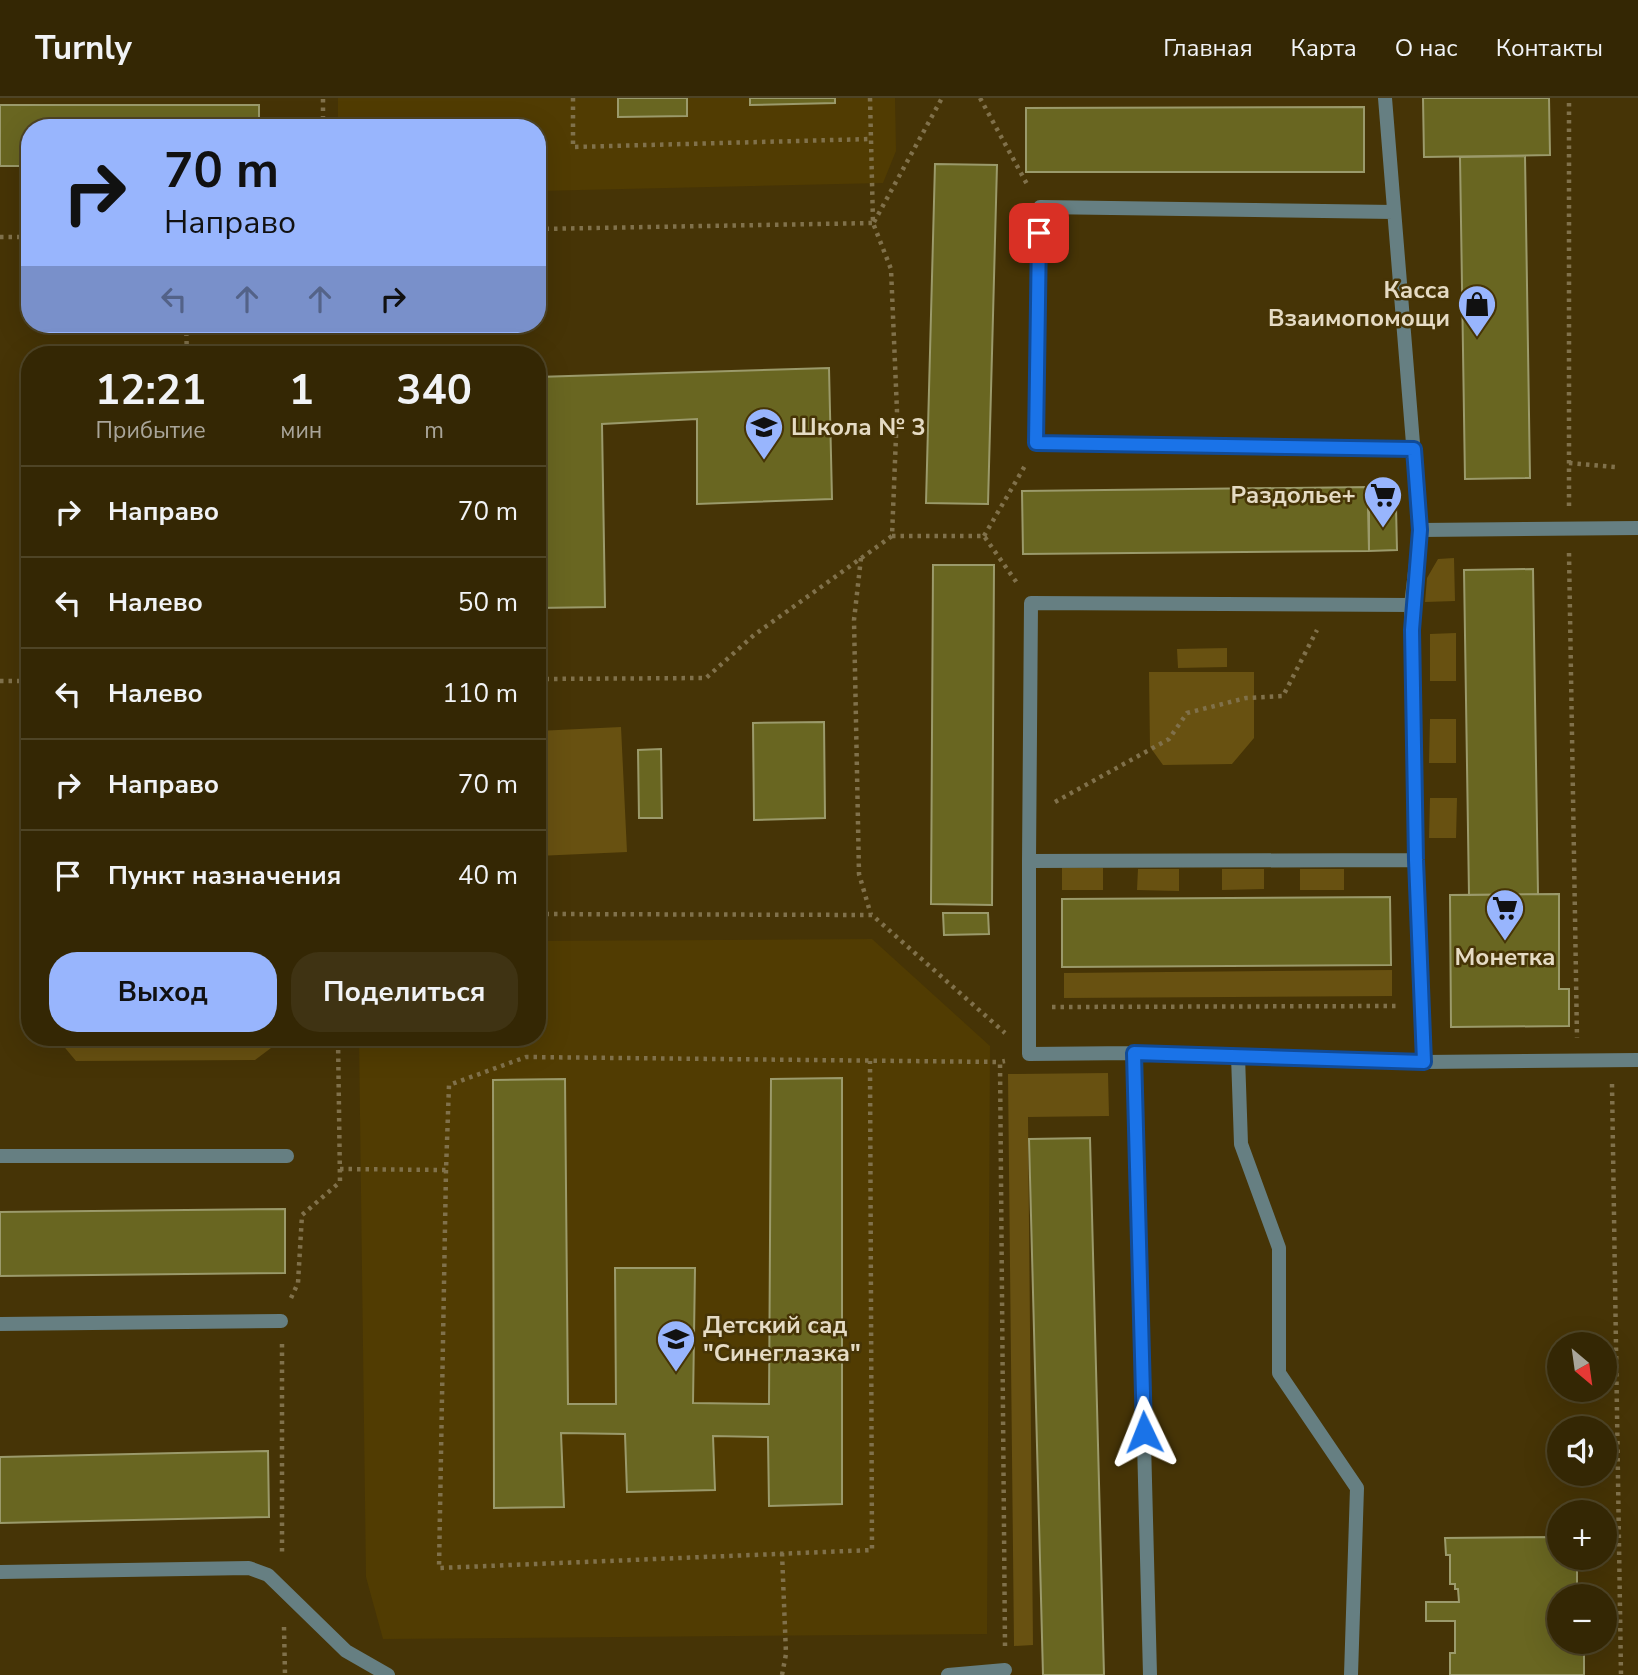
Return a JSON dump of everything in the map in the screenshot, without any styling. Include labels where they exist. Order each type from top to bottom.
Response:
[{"type":"lane","points":[[1385,98],[1420,530],[1411,605],[1416,860],[1424,1062]]},
{"type":"lane","points":[[1394,212],[1040,207],[1036,443],[1414,449]]},
{"type":"lane","points":[[1420,530],[1638,527]]},
{"type":"lane","points":[[1411,605],[1031,603],[1029,1055],[1134,1053],[1424,1062],[1638,1060]]},
{"type":"lane","points":[[1029,862],[1416,860]]},
{"type":"lane","points":[[1134,1053],[1150,1675]]},
{"type":"lane","points":[[1238,1056],[1241,1144],[1279,1248],[1279,1373],[1357,1488],[1351,1675]]},
{"type":"lane","points":[[0,1156],[287,1156]]},
{"type":"lane","points":[[0,1324],[281,1321]]},
{"type":"lane","points":[[0,1573],[249,1568],[268,1575],[345,1651],[388,1675]]},
{"type":"lane","points":[[948,1675],[1005,1670]]},
{"type":"path","points":[[323,98],[323,119]]},
{"type":"path","points":[[573,98],[573,147],[871,139]]},
{"type":"path","points":[[870,98],[873,223],[891,270],[897,411],[892,536]]},
{"type":"path","points":[[873,223],[942,98]]},
{"type":"path","points":[[980,98],[1040,207]]},
{"type":"path","points":[[1569,98],[1569,529],[1577,1039],[1611,1072],[1621,1675]]},
{"type":"path","points":[[546,229],[873,223]]},
{"type":"path","points":[[0,237],[21,237]]},
{"type":"path","points":[[984,536],[1014,490],[1036,443]]},
{"type":"path","points":[[1569,463],[1615,467]]},
{"type":"path","points":[[546,679],[706,678],[754,635],[892,536],[984,536]]},
{"type":"path","points":[[984,536],[1031,603]]},
{"type":"path","points":[[861,557],[854,620],[859,874],[872,915],[1029,1055]]},
{"type":"path","points":[[1030,816],[1169,739],[1187,713],[1245,698],[1283,696],[1330,604]]},
{"type":"path","points":[[0,681],[21,681]]},
{"type":"path","points":[[546,914],[872,915]]},
{"type":"path","points":[[1029,1007],[1422,1006]]},
{"type":"path","points":[[285,1675],[281,1321],[298,1283],[302,1215],[340,1182],[338,1046]]},
{"type":"path","points":[[870,1061],[872,1550],[439,1568],[449,1085],[526,1057],[1000,1062],[1029,1055]]},
{"type":"path","points":[[1000,1062],[1005,1670]]},
{"type":"path","points":[[340,1169],[446,1170]]},
{"type":"path","points":[[782,1553],[786,1654],[782,1675]]},
{"type":"shaded area","points":[[338,98],[895,98],[896,151],[883,183],[546,191],[546,119],[338,119]]},
{"type":"shaded area","points":[[1454,558],[1455,601],[1425,602],[1427,578],[1438,559]]},
{"type":"shaded area","points":[[1456,633],[1456,681],[1430,681],[1430,634]]},
{"type":"shaded area","points":[[1227,648],[1227,667],[1178,668],[1177,649]]},
{"type":"shaded area","points":[[1149,672],[1254,672],[1254,738],[1232,764],[1163,765],[1150,747]]},
{"type":"shaded area","points":[[1430,719],[1456,719],[1456,763],[1429,763]]},
{"type":"shaded area","points":[[621,727],[627,852],[546,856],[546,731]]},
{"type":"shaded area","points":[[1430,798],[1457,798],[1456,838],[1429,838]]},
{"type":"shaded area","points":[[1062,868],[1103,868],[1103,890],[1062,890]]},
{"type":"shaded area","points":[[1138,869],[1179,869],[1179,891],[1137,890]]},
{"type":"shaded area","points":[[1222,869],[1264,869],[1264,889],[1222,890]]},
{"type":"shaded area","points":[[1300,869],[1344,869],[1344,890],[1300,890]]},
{"type":"shaded area","name":"Детский сад \"Синеглазка\"","points":[[872,939],[990,1046],[987,1634],[383,1639],[366,1577],[359,1046],[546,1046],[546,941]]},
{"type":"shaded area","points":[[1392,970],[1392,996],[1064,998],[1064,973]]},
{"type":"shaded area","points":[[64,1046],[274,1046],[255,1060],[76,1061]]},
{"type":"shaded area","points":[[1108,1073],[1109,1116],[1028,1117],[1033,1645],[1014,1646],[1008,1074]]},
{"type":"building","points":[[618,98],[687,98],[687,116],[618,117]]},
{"type":"building","points":[[750,98],[835,98],[835,103],[750,105]]},
{"type":"building","points":[[1423,98],[1549,98],[1550,155],[1424,157]]},
{"type":"building","points":[[0,105],[259,105],[259,119],[21,119],[21,166],[0,166]]},
{"type":"building","points":[[1364,107],[1364,172],[1026,172],[1026,108]]},
{"type":"building","points":[[1525,156],[1530,478],[1465,479],[1460,157]]},
{"type":"building","points":[[935,164],[997,165],[988,504],[926,503]]},
{"type":"building","name":"Школа № 3","points":[[829,368],[832,499],[697,504],[697,419],[602,424],[605,607],[546,608],[546,377]]},
{"type":"building","points":[[1369,487],[1369,551],[1023,554],[1022,491]]},
{"type":"building","name":"Раздолье+","points":[[1396,506],[1397,550],[1369,551],[1368,507]]},
{"type":"building","points":[[933,565],[994,565],[992,905],[931,904]]},
{"type":"building","points":[[1533,569],[1538,894],[1469,895],[1464,570]]},
{"type":"building","points":[[824,722],[825,818],[754,820],[753,723]]},
{"type":"building","points":[[661,749],[662,818],[639,818],[638,750]]},
{"type":"building","name":"Монетка","points":[[1559,894],[1559,989],[1569,989],[1569,1026],[1451,1027],[1450,895]]},
{"type":"building","points":[[1390,897],[1391,965],[1062,967],[1062,899]]},
{"type":"building","points":[[943,913],[988,913],[989,934],[944,935]]},
{"type":"building","points":[[842,1078],[842,1504],[769,1506],[768,1437],[713,1436],[715,1490],[627,1492],[625,1434],[561,1433],[564,1507],[494,1508],[493,1080],[565,1079],[568,1404],[616,1404],[615,1268],[695,1268],[693,1403],[769,1404],[771,1079]]},
{"type":"building","points":[[1090,1138],[1104,1675],[1043,1675],[1029,1139]]},
{"type":"building","points":[[285,1209],[285,1273],[0,1276],[0,1212]]},
{"type":"building","points":[[268,1451],[269,1517],[0,1523],[0,1457]]},
{"type":"building","points":[[1547,1537],[1547,1570],[1577,1570],[1577,1584],[1547,1584],[1547,1654],[1584,1654],[1584,1675],[1450,1675],[1450,1653],[1455,1653],[1455,1621],[1426,1621],[1426,1602],[1459,1602],[1458,1589],[1455,1589],[1455,1584],[1450,1584],[1450,1555],[1446,1555],[1445,1538]]},
{"type":"place","name":"Касса Взаимопомощи","points":[[1477,338]]},
{"type":"place","name":"Школа № 3","points":[[764,461]]},
{"type":"place","name":"Раздолье+","points":[[1383,529]]},
{"type":"place","name":"Монетка","points":[[1505,942]]},
{"type":"place","name":"Детский сад \"Синеглазка\"","points":[[676,1373]]},
{"type":"route","points":[[1039,233],[1036,443],[1414,449],[1420,530],[1411,605],[1416,860],[1424,1062],[1134,1053],[1144,1432]]}]
